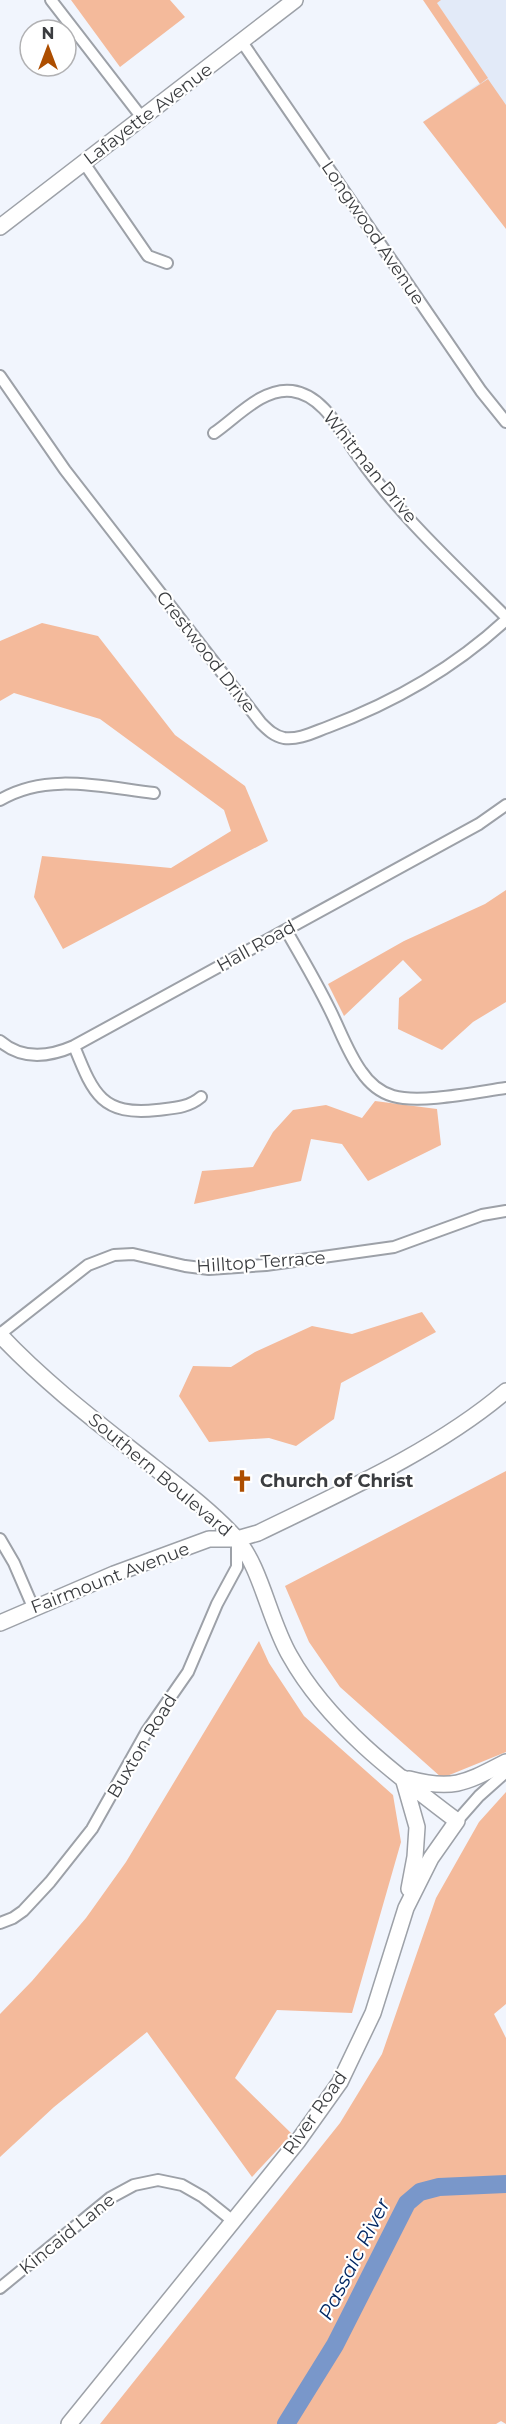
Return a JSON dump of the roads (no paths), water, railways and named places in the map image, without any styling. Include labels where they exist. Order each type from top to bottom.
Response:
[{"type":"main road","name":"Lafayette Avenue","points":[[0,227],[295,0]]},
{"type":"main road","name":"Southern Boulevard","points":[[0,1334],[48,1383],[202,1506],[237,1539],[251,1562],[277,1631],[298,1670],[317,1696],[340,1721],[403,1778],[457,1821]]},
{"type":"main road","name":"Fairmount Avenue","points":[[0,1623],[33,1607],[209,1539],[237,1539],[258,1533],[464,1425],[506,1391]]},
{"type":"main road","points":[[403,1778],[429,1785],[452,1785],[478,1777],[506,1762]]},
{"type":"main road","points":[[403,1778],[417,1827],[416,1857],[406,1908]]},
{"type":"main road","name":"River Road","points":[[69,2424],[318,2116],[340,2082],[369,2022],[406,1908],[431,1858],[457,1821]]},
{"type":"street","points":[[51,0],[142,118]]},
{"type":"street","name":"Longwood Avenue","points":[[242,42],[481,391],[506,422]]},
{"type":"street","points":[[84,163],[148,256],[167,263]]},
{"type":"street","name":"Crestwood Drive","points":[[0,376],[65,470],[261,723],[273,734],[283,738],[300,737],[350,719],[402,696],[447,668],[484,640],[506,618]]},
{"type":"street","name":"Whitman Drive","points":[[214,433],[255,403],[273,393],[292,391],[314,399],[400,507],[506,618]]},
{"type":"street","points":[[0,800],[25,788],[51,783],[154,793]]},
{"type":"street","name":"Hall Road","points":[[0,1041],[21,1054],[40,1055],[74,1046],[480,824],[506,806]]},
{"type":"street","points":[[286,930],[329,1007],[361,1072],[378,1090],[394,1096],[416,1099],[475,1094],[506,1088]]},
{"type":"street","points":[[74,1046],[94,1088],[104,1102],[111,1107],[137,1112],[188,1106],[201,1097]]},
{"type":"street","name":"Hilltop Terrace","points":[[0,1334],[88,1265],[114,1255],[133,1254],[208,1269],[266,1265],[394,1247],[482,1215],[506,1211]]},
{"type":"street","points":[[0,1539],[14,1563],[33,1607]]},
{"type":"street","name":"Buxton Road","points":[[0,1923],[23,1911],[50,1882],[92,1829],[109,1802],[147,1731],[188,1672],[217,1604],[237,1567],[237,1539]]},
{"type":"street","name":"River Road","points":[[457,1821],[479,1796],[506,1772]]},
{"type":"street","name":"Kincaid Lane","points":[[0,2288],[110,2198],[134,2185],[158,2180],[182,2185],[203,2197],[233,2221]]},
{"type":"waterway","name":"Passaic River","points":[[286,2424],[335,2345],[407,2203],[420,2192],[439,2187],[506,2184]]},
{"type":"place","name":"Church of Christ","points":[[242,1481]]}]
